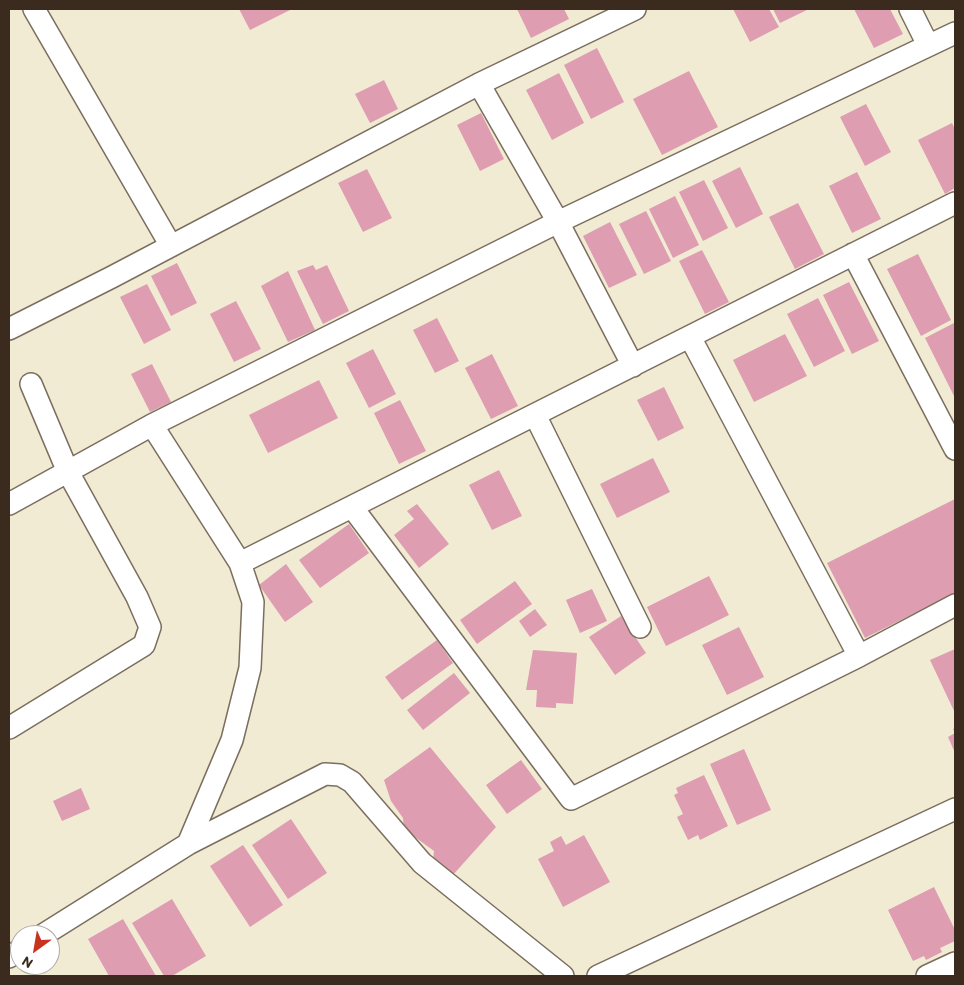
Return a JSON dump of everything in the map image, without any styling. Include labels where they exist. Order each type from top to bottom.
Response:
[{"type":"street","points":[[34,9],[171,246]]},
{"type":"street","points":[[9,329],[479,84],[635,9]]},
{"type":"street","points":[[910,9],[928,45]]},
{"type":"street","points":[[9,504],[152,425],[558,222],[955,33]]},
{"type":"street","points":[[479,84],[558,222],[633,366]]},
{"type":"street","points":[[240,564],[955,203]]},
{"type":"street","points":[[853,254],[953,440]]},
{"type":"street","points":[[690,337],[859,656]]},
{"type":"street","points":[[9,728],[144,645],[150,627],[137,597],[68,472],[31,384]]},
{"type":"street","points":[[535,415],[640,626]]},
{"type":"street","points":[[152,425],[240,564],[253,602],[250,668],[232,740],[188,844]]},
{"type":"street","points":[[352,507],[571,799],[859,656],[955,605]]},
{"type":"street","points":[[59,925],[188,844],[325,774],[340,775],[352,782],[422,863],[563,976]]},
{"type":"street","points":[[598,976],[955,809]]},
{"type":"street","points":[[927,976],[955,963]]},
{"type":"building","points":[[239,9],[292,9],[250,30]]},
{"type":"building","points":[[517,9],[564,9],[569,19],[531,38]]},
{"type":"building","points":[[733,9],[769,9],[779,27],[750,42]]},
{"type":"building","points":[[773,9],[809,9],[780,23]]},
{"type":"building","points":[[854,9],[890,9],[903,34],[874,48]]},
{"type":"building","points":[[597,48],[624,102],[591,119],[564,65]]},
{"type":"building","points":[[689,71],[718,127],[662,155],[633,99]]},
{"type":"building","points":[[559,73],[584,123],[552,140],[526,90]]},
{"type":"building","points":[[384,80],[398,109],[370,123],[355,94]]},
{"type":"building","points":[[866,104],[891,152],[865,166],[840,117]]},
{"type":"building","points":[[481,113],[504,159],[480,171],[457,125]]},
{"type":"building","points":[[952,123],[955,129],[955,188],[945,194],[918,140]]},
{"type":"building","points":[[740,167],[763,214],[736,228],[712,181]]},
{"type":"building","points":[[367,169],[392,218],[363,232],[338,183]]},
{"type":"building","points":[[857,172],[881,219],[852,233],[829,186]]},
{"type":"building","points":[[704,180],[728,228],[703,241],[679,192]]},
{"type":"building","points":[[675,196],[699,245],[673,258],[649,209]]},
{"type":"building","points":[[798,203],[824,254],[795,269],[769,217]]},
{"type":"building","points":[[646,211],[671,261],[644,274],[619,224]]},
{"type":"building","points":[[610,222],[637,275],[609,288],[583,236]]},
{"type":"building","points":[[702,250],[729,302],[705,314],[679,261]]},
{"type":"building","points":[[918,254],[951,320],[921,336],[887,269]]},
{"type":"building","points":[[177,263],[197,303],[171,316],[151,276]]},
{"type":"building","points":[[313,265],[316,270],[327,265],[349,311],[323,324],[297,271]]},
{"type":"building","points":[[288,271],[315,330],[288,342],[261,286]]},
{"type":"building","points":[[849,282],[879,341],[852,354],[823,295]]},
{"type":"building","points":[[147,284],[171,330],[144,344],[120,297]]},
{"type":"building","points":[[818,298],[845,351],[814,367],[787,314]]},
{"type":"building","points":[[236,301],[261,349],[234,362],[210,314]]},
{"type":"building","points":[[437,318],[459,361],[435,373],[413,330]]},
{"type":"building","points":[[954,323],[955,326],[955,398],[925,338]]},
{"type":"building","points":[[785,334],[807,376],[754,402],[733,360]]},
{"type":"building","points":[[373,349],[396,394],[369,408],[346,363]]},
{"type":"building","points":[[492,354],[518,406],[491,419],[465,368]]},
{"type":"building","points":[[152,364],[171,402],[150,412],[131,374]]},
{"type":"building","points":[[319,380],[338,418],[268,453],[249,415]]},
{"type":"building","points":[[664,387],[684,428],[658,441],[637,400]]},
{"type":"building","points":[[400,400],[426,451],[399,464],[374,413]]},
{"type":"building","points":[[653,458],[670,492],[617,518],[600,484]]},
{"type":"building","points":[[499,470],[522,516],[492,530],[469,485]]},
{"type":"building","points":[[955,499],[955,593],[865,638],[827,563]]},
{"type":"building","points":[[417,504],[449,544],[419,568],[394,535],[414,519],[407,511]]},
{"type":"building","points":[[349,524],[369,553],[320,588],[299,560]]},
{"type":"building","points":[[286,564],[313,602],[285,622],[259,585]]},
{"type":"building","points":[[709,576],[729,615],[666,646],[647,607]]},
{"type":"building","points":[[515,581],[532,604],[477,644],[460,620]]},
{"type":"building","points":[[592,589],[607,621],[580,633],[566,600]]},
{"type":"building","points":[[535,609],[547,625],[530,637],[519,621]]},
{"type":"building","points":[[621,616],[646,653],[615,675],[589,637]]},
{"type":"building","points":[[739,627],[764,677],[727,695],[702,645]]},
{"type":"building","points":[[437,640],[453,663],[402,700],[385,677]]},
{"type":"building","points":[[955,649],[955,713],[930,660]]},
{"type":"building","points":[[533,650],[577,653],[573,704],[556,703],[556,708],[536,707],[537,690],[526,690]]},
{"type":"building","points":[[454,673],[470,693],[423,730],[407,710]]},
{"type":"building","points":[[955,733],[955,753],[948,737]]},
{"type":"building","points":[[430,747],[496,827],[452,876],[433,861],[434,851],[404,829],[403,818],[391,801],[384,780]]},
{"type":"building","points":[[744,749],[771,810],[737,825],[710,764]]},
{"type":"building","points":[[521,760],[542,789],[507,814],[486,785]]},
{"type":"building","points":[[704,775],[728,826],[700,840],[698,835],[688,840],[677,817],[683,814],[674,795],[678,793],[676,788]]},
{"type":"building","points":[[81,788],[90,809],[62,821],[53,801]]},
{"type":"building","points":[[291,819],[327,873],[288,899],[252,845]]},
{"type":"building","points":[[584,835],[610,882],[563,907],[538,859],[554,851],[550,842],[561,836],[566,845]]},
{"type":"building","points":[[243,845],[283,905],[250,927],[210,866]]},
{"type":"building","points":[[934,887],[955,930],[955,941],[940,948],[942,952],[926,960],[924,956],[913,961],[888,910]]},
{"type":"building","points":[[172,899],[206,956],[172,976],[164,976],[132,923]]},
{"type":"building","points":[[123,919],[156,976],[109,976],[88,939]]}]
